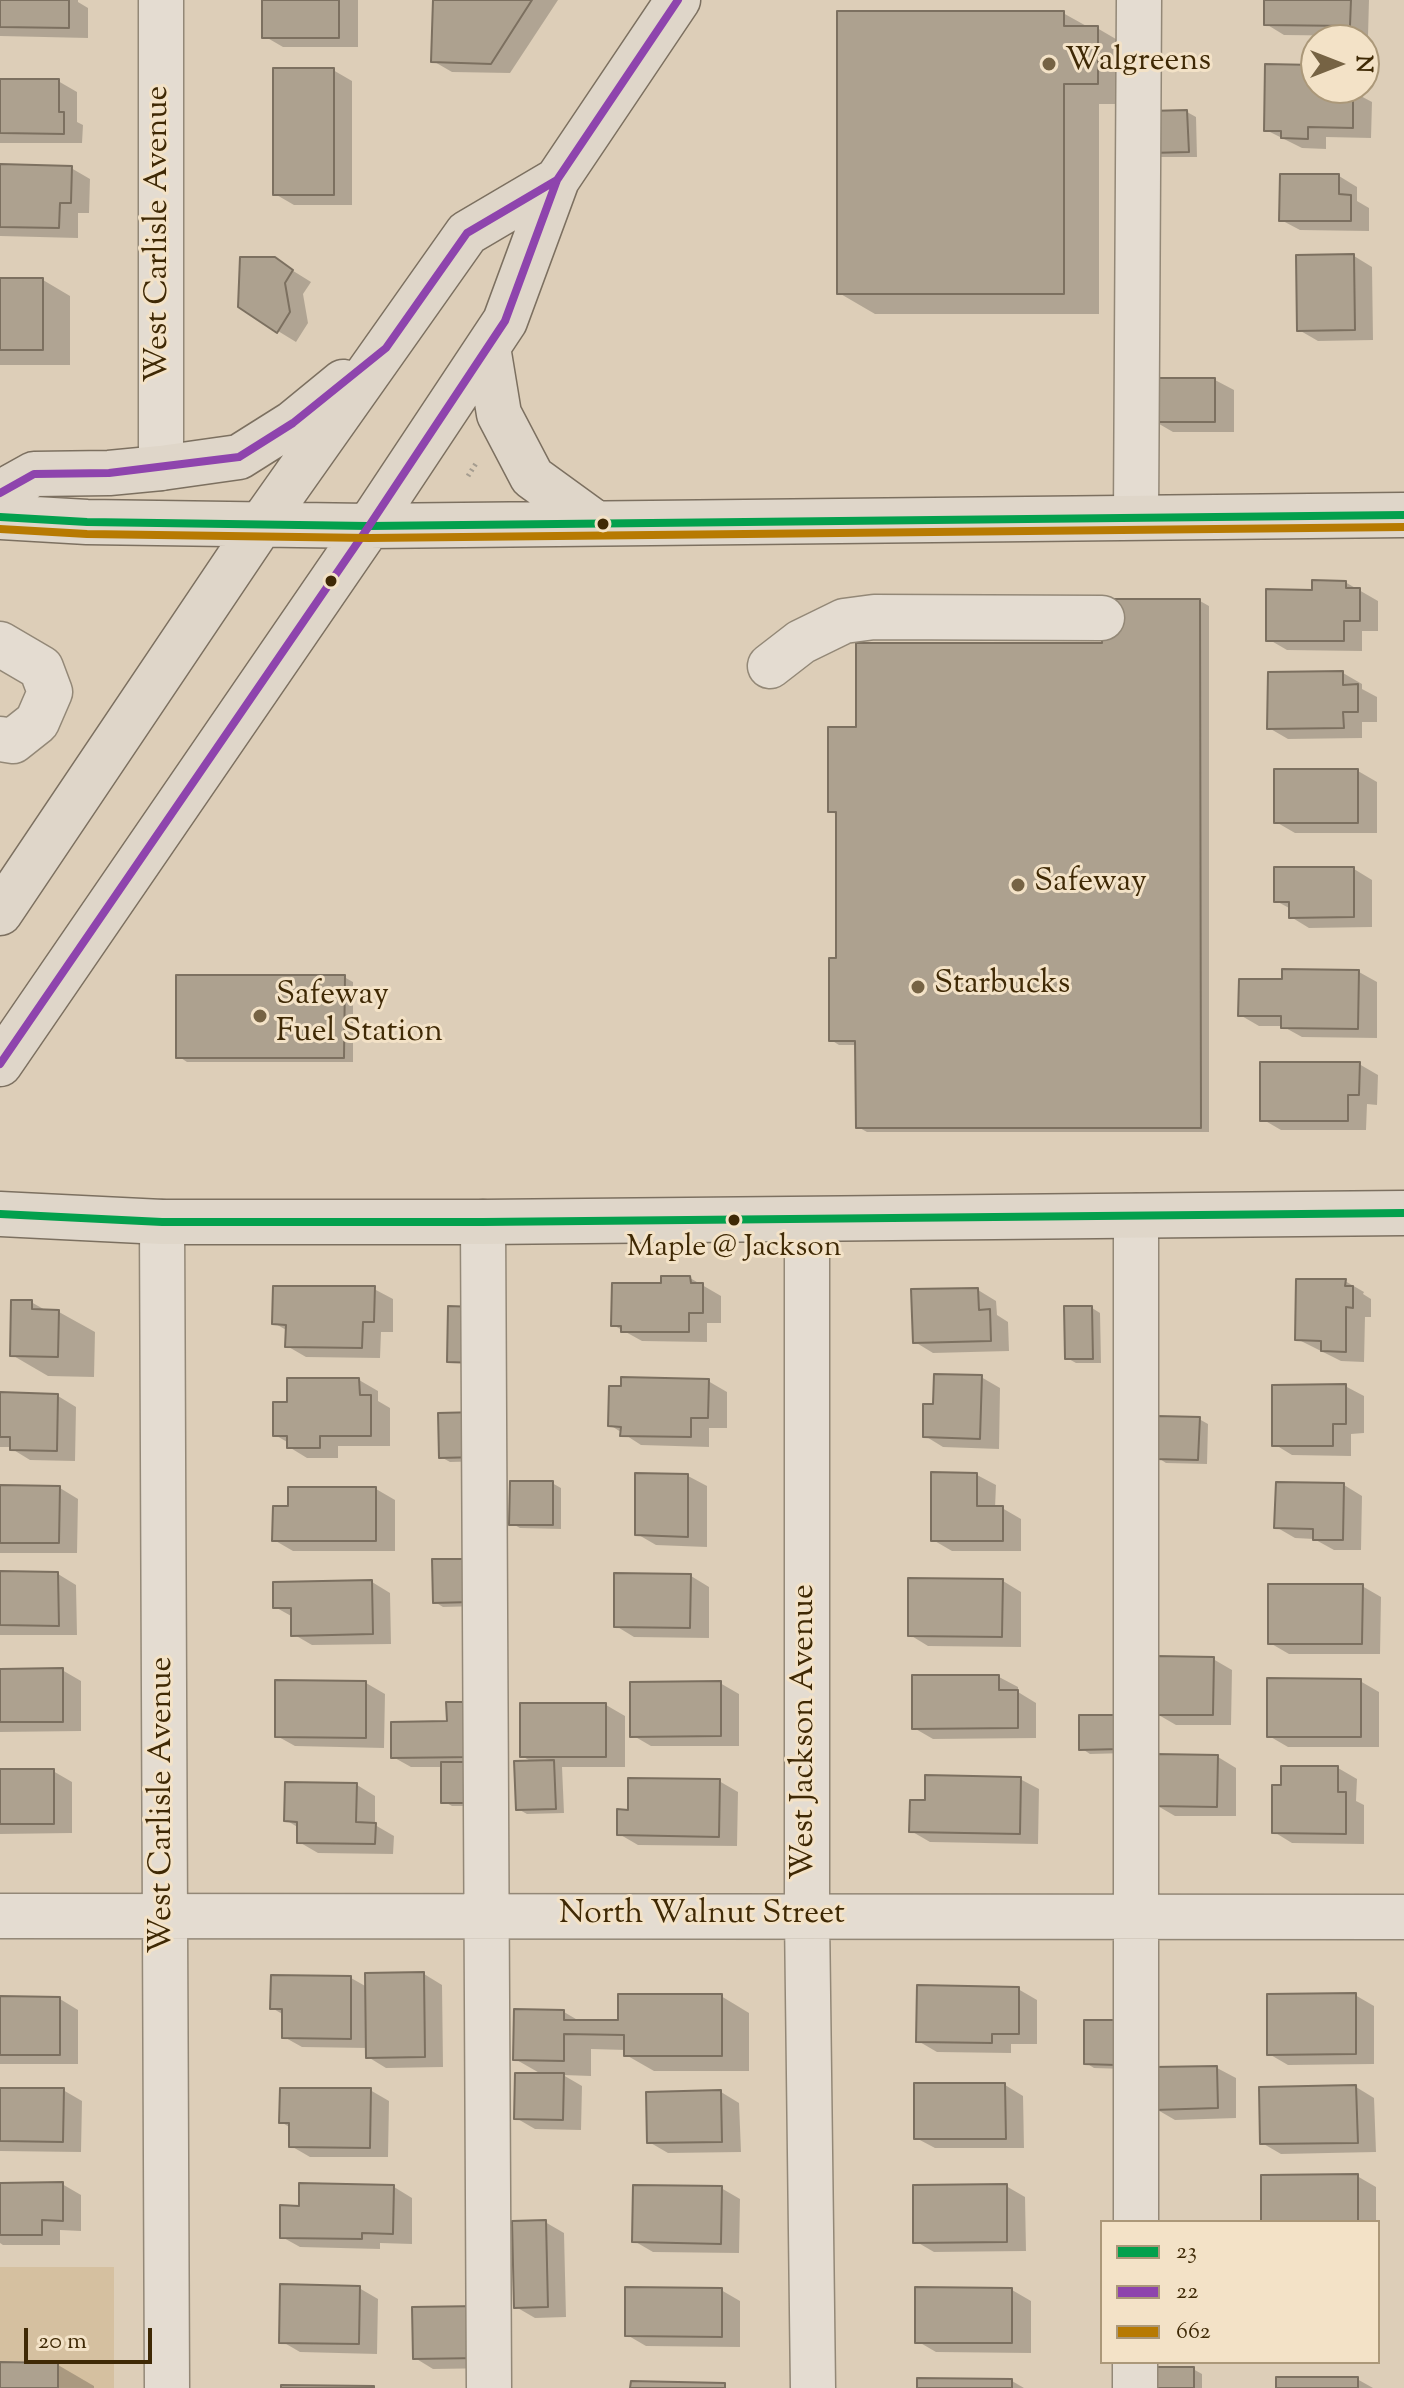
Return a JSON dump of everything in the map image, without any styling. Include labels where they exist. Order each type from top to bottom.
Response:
[{"type":"main road","points":[[0,1064],[369,526],[505,321],[557,180],[678,0]]},
{"type":"main road","points":[[0,913],[260,526],[467,233],[557,180]]},
{"type":"main road","points":[[488,347],[499,414],[532,477],[594,522]]},
{"type":"main road","points":[[0,493],[34,474],[109,473],[239,457],[293,423],[386,348]]},
{"type":"main road","points":[[0,517],[87,522],[369,526],[1404,515]]},
{"type":"main road","points":[[0,1214],[162,1222],[483,1222],[1404,1213]]},
{"type":"street","name":"West Carlisle Avenue","points":[[161,0],[161,468]]},
{"type":"street","points":[[1136,517],[1139,0]]},
{"type":"street","points":[[770,666],[801,642],[844,621],[874,617],[1102,618]]},
{"type":"street","points":[[0,644],[41,668],[50,692],[37,722],[13,741],[0,739]]},
{"type":"street","points":[[1136,1216],[1136,2220]]},
{"type":"street","name":"West Jackson Avenue","points":[[807,1220],[807,1916],[813,2388]]},
{"type":"street","name":"West Carlisle Avenue","points":[[162,1222],[167,2388]]},
{"type":"street","points":[[483,1222],[489,2388]]},
{"type":"street","name":"North Walnut Street","points":[[0,1916],[1404,1917]]},
{"type":"street","points":[[1135,2364],[1135,2388]]},
{"type":"shaded area","points":[[0,2267],[114,2267],[114,2388],[0,2388]]},
{"type":"building","points":[[0,0],[69,0],[69,28],[0,27]]},
{"type":"building","points":[[262,0],[339,0],[339,38],[262,38]]},
{"type":"building","points":[[433,0],[532,0],[491,64],[431,62]]},
{"type":"building","points":[[1264,0],[1351,0],[1350,24],[1264,25]]},
{"type":"building","name":"Walgreens","points":[[837,11],[1064,11],[1064,26],[1098,26],[1098,84],[1064,84],[1064,294],[837,294]]},
{"type":"building","points":[[1265,64],[1300,65],[1300,104],[1353,104],[1353,128],[1308,127],[1308,139],[1281,138],[1281,131],[1264,131]]},
{"type":"building","points":[[273,68],[334,68],[334,195],[273,195]]},
{"type":"building","points":[[0,79],[59,79],[59,112],[64,112],[64,134],[0,133]]},
{"type":"building","points":[[1187,110],[1189,152],[1150,153],[1149,111]]},
{"type":"building","points":[[0,164],[72,166],[71,203],[60,203],[59,228],[0,227]]},
{"type":"building","points":[[1280,174],[1339,174],[1339,194],[1351,195],[1351,221],[1279,221]]},
{"type":"building","points":[[1354,254],[1355,330],[1297,331],[1296,255]]},
{"type":"building","points":[[240,257],[275,257],[293,270],[285,283],[290,312],[277,333],[238,307]]},
{"type":"building","points":[[0,278],[43,278],[43,350],[0,350]]},
{"type":"building","points":[[1152,378],[1215,378],[1215,422],[1152,422]]},
{"type":"building","points":[[1312,580],[1346,581],[1346,588],[1360,588],[1360,621],[1344,621],[1344,641],[1266,641],[1266,589],[1312,590]]},
{"type":"building","name":"Safeway","points":[[1102,599],[1200,599],[1201,1128],[856,1128],[855,1041],[829,1041],[829,958],[836,958],[836,812],[828,812],[828,727],[856,727],[856,643],[1102,643]]},
{"type":"building","points":[[1343,671],[1343,685],[1358,684],[1358,712],[1343,712],[1344,728],[1267,729],[1268,672]]},
{"type":"building","points":[[1274,769],[1358,769],[1358,823],[1274,823]]},
{"type":"building","points":[[1274,867],[1354,867],[1354,917],[1289,918],[1289,902],[1274,902]]},
{"type":"building","points":[[1282,969],[1359,970],[1358,1029],[1281,1028],[1281,1016],[1238,1016],[1239,979],[1282,979]]},
{"type":"building","name":"Safeway Fuel Station","points":[[176,975],[345,975],[344,1058],[176,1058]]},
{"type":"building","points":[[1260,1062],[1360,1062],[1359,1095],[1348,1095],[1348,1121],[1260,1121]]},
{"type":"building","points":[[661,1276],[690,1276],[691,1283],[703,1283],[703,1313],[689,1313],[689,1332],[621,1332],[621,1326],[611,1326],[612,1283],[661,1283]]},
{"type":"building","points":[[1296,1279],[1346,1279],[1345,1286],[1353,1286],[1353,1308],[1346,1307],[1346,1352],[1321,1351],[1321,1341],[1295,1340]]},
{"type":"building","points":[[273,1286],[375,1286],[374,1322],[363,1322],[362,1348],[285,1347],[286,1325],[272,1324]]},
{"type":"building","points":[[978,1288],[979,1310],[990,1309],[991,1341],[913,1343],[911,1289]]},
{"type":"building","points":[[11,1300],[32,1300],[32,1309],[59,1310],[58,1357],[10,1356]]},
{"type":"building","points":[[448,1306],[477,1307],[477,1363],[447,1362]]},
{"type":"building","points":[[1064,1306],[1092,1306],[1093,1359],[1065,1359]]},
{"type":"building","points":[[934,1374],[982,1375],[980,1439],[923,1437],[923,1404],[933,1404]]},
{"type":"building","points":[[621,1377],[709,1379],[708,1418],[691,1418],[691,1437],[620,1436],[621,1427],[608,1426],[609,1386],[621,1386]]},
{"type":"building","points":[[287,1378],[359,1378],[360,1395],[371,1395],[371,1436],[320,1436],[320,1448],[287,1448],[287,1436],[273,1436],[273,1402],[287,1402]]},
{"type":"building","points":[[1346,1384],[1346,1424],[1333,1424],[1333,1446],[1272,1446],[1272,1385]]},
{"type":"building","points":[[0,1392],[58,1394],[57,1451],[10,1450],[10,1437],[0,1437]]},
{"type":"building","points":[[479,1412],[480,1457],[439,1458],[438,1413]]},
{"type":"building","points":[[1157,1416],[1200,1417],[1198,1460],[1155,1459]]},
{"type":"building","points":[[931,1472],[977,1473],[977,1506],[1003,1506],[1003,1541],[931,1541]]},
{"type":"building","points":[[635,1473],[688,1474],[688,1537],[635,1535]]},
{"type":"building","points":[[510,1481],[553,1481],[553,1525],[509,1525]]},
{"type":"building","points":[[1276,1482],[1344,1483],[1343,1540],[1313,1540],[1313,1529],[1274,1528]]},
{"type":"building","points":[[0,1485],[60,1486],[59,1543],[0,1543]]},
{"type":"building","points":[[288,1487],[376,1487],[376,1541],[272,1541],[273,1506],[288,1506]]},
{"type":"building","points":[[432,1559],[471,1559],[472,1602],[433,1603]]},
{"type":"building","points":[[0,1571],[58,1572],[59,1626],[0,1625]]},
{"type":"building","points":[[614,1573],[691,1574],[690,1628],[614,1627]]},
{"type":"building","points":[[908,1578],[1003,1579],[1002,1637],[908,1636]]},
{"type":"building","points":[[372,1580],[373,1634],[291,1636],[291,1608],[273,1608],[273,1582]]},
{"type":"building","points":[[1268,1584],[1363,1584],[1362,1644],[1268,1644]]},
{"type":"building","points":[[1156,1656],[1214,1657],[1213,1715],[1155,1715]]},
{"type":"building","points":[[63,1668],[63,1722],[0,1722],[0,1669]]},
{"type":"building","points":[[912,1675],[999,1675],[999,1690],[1018,1690],[1018,1728],[912,1729]]},
{"type":"building","points":[[1267,1678],[1361,1679],[1361,1737],[1267,1737]]},
{"type":"building","points":[[275,1680],[366,1681],[366,1738],[275,1737]]},
{"type":"building","points":[[721,1681],[721,1736],[630,1737],[630,1682]]},
{"type":"building","points":[[446,1702],[475,1702],[475,1757],[391,1758],[391,1722],[447,1721]]},
{"type":"building","points":[[520,1703],[606,1703],[606,1757],[520,1757]]},
{"type":"building","points":[[1079,1715],[1119,1715],[1120,1749],[1079,1750]]},
{"type":"building","points":[[1155,1754],[1218,1755],[1217,1807],[1154,1806]]},
{"type":"building","points":[[554,1760],[556,1809],[516,1810],[514,1761]]},
{"type":"building","points":[[441,1762],[476,1762],[475,1803],[441,1803]]},
{"type":"building","points":[[1281,1766],[1338,1766],[1338,1792],[1346,1792],[1346,1834],[1272,1833],[1272,1785],[1281,1785]]},
{"type":"building","points":[[0,1769],[54,1769],[54,1824],[0,1824]]},
{"type":"building","points":[[925,1775],[1021,1777],[1020,1834],[909,1832],[910,1800],[925,1800]]},
{"type":"building","points":[[628,1778],[720,1779],[719,1837],[617,1835],[617,1809],[628,1810]]},
{"type":"building","points":[[285,1782],[357,1783],[356,1822],[376,1823],[375,1844],[297,1843],[297,1822],[284,1821]]},
{"type":"building","points":[[424,1972],[425,2057],[366,2058],[365,1973]]},
{"type":"building","points":[[271,1975],[351,1976],[351,2039],[282,2038],[282,2009],[270,2009]]},
{"type":"building","points":[[917,1985],[1019,1987],[1019,2034],[992,2034],[992,2043],[916,2042]]},
{"type":"building","points":[[1356,1993],[1356,2054],[1267,2055],[1267,1994]]},
{"type":"building","points":[[618,1994],[722,1994],[722,2056],[624,2056],[624,2035],[564,2034],[564,2061],[513,2060],[514,2009],[564,2010],[564,2020],[618,2020]]},
{"type":"building","points":[[0,1996],[60,1997],[60,2055],[0,2055]]},
{"type":"building","points":[[1084,2020],[1118,2020],[1116,2065],[1084,2064]]},
{"type":"building","points":[[1217,2066],[1218,2108],[1154,2110],[1153,2067]]},
{"type":"building","points":[[515,2073],[564,2073],[563,2120],[514,2119]]},
{"type":"building","points":[[914,2083],[1005,2083],[1006,2139],[914,2139]]},
{"type":"building","points":[[1356,2085],[1358,2143],[1260,2144],[1259,2087]]},
{"type":"building","points":[[0,2088],[64,2088],[63,2142],[0,2141]]},
{"type":"building","points":[[280,2088],[371,2088],[370,2148],[289,2147],[289,2123],[279,2123]]},
{"type":"building","points":[[721,2090],[722,2142],[647,2143],[646,2092]]},
{"type":"building","points":[[1358,2174],[1358,2220],[1261,2220],[1261,2175]]},
{"type":"building","points":[[63,2182],[63,2221],[42,2220],[42,2235],[0,2235],[0,2183]]},
{"type":"building","points":[[299,2183],[394,2185],[393,2234],[362,2233],[362,2239],[280,2238],[280,2205],[299,2206]]},
{"type":"building","points":[[1007,2184],[1007,2242],[913,2243],[913,2185]]},
{"type":"building","points":[[633,2185],[722,2186],[721,2244],[632,2242]]},
{"type":"building","points":[[546,2220],[548,2307],[514,2308],[512,2221]]},
{"type":"building","points":[[280,2284],[360,2286],[359,2344],[279,2343]]},
{"type":"building","points":[[625,2287],[722,2288],[722,2337],[625,2336]]},
{"type":"building","points":[[915,2287],[1012,2288],[1012,2343],[915,2343]]},
{"type":"building","points":[[479,2306],[480,2358],[413,2359],[412,2307]]},
{"type":"building","points":[[0,2362],[58,2363],[58,2388],[0,2388]]},
{"type":"building","points":[[1157,2367],[1194,2367],[1194,2388],[1156,2388]]},
{"type":"building","points":[[1276,2377],[1358,2377],[1358,2388],[1276,2388]]},
{"type":"building","points":[[917,2378],[1012,2379],[1012,2388],[917,2388]]},
{"type":"building","points":[[631,2381],[725,2383],[725,2388],[630,2388]]},
{"type":"building","points":[[281,2385],[374,2386],[374,2388],[281,2388]]},
{"type":"transit line","name":"22","points":[[0,1064],[369,526],[505,321],[557,180],[678,0]]},
{"type":"transit line","name":"22","points":[[0,493],[34,474],[109,473],[239,457],[293,423],[386,348],[467,233],[557,180]]},
{"type":"transit line","name":"23","points":[[0,517],[87,522],[369,526],[1404,515]]},
{"type":"transit line","name":"662","points":[[0,529],[87,534],[369,538],[1404,527]]},
{"type":"transit line","name":"23","points":[[0,1214],[162,1222],[483,1222],[1404,1213]]},
{"type":"place","name":"Walgreens","points":[[1049,64]]},
{"type":"place","name":"Safeway","points":[[1018,885]]},
{"type":"place","name":"Starbucks","points":[[918,987]]},
{"type":"place","name":"Safeway Fuel Station","points":[[260,1016]]},
{"type":"place","name":"Maple @ Jackson","points":[[734,1220]]}]
